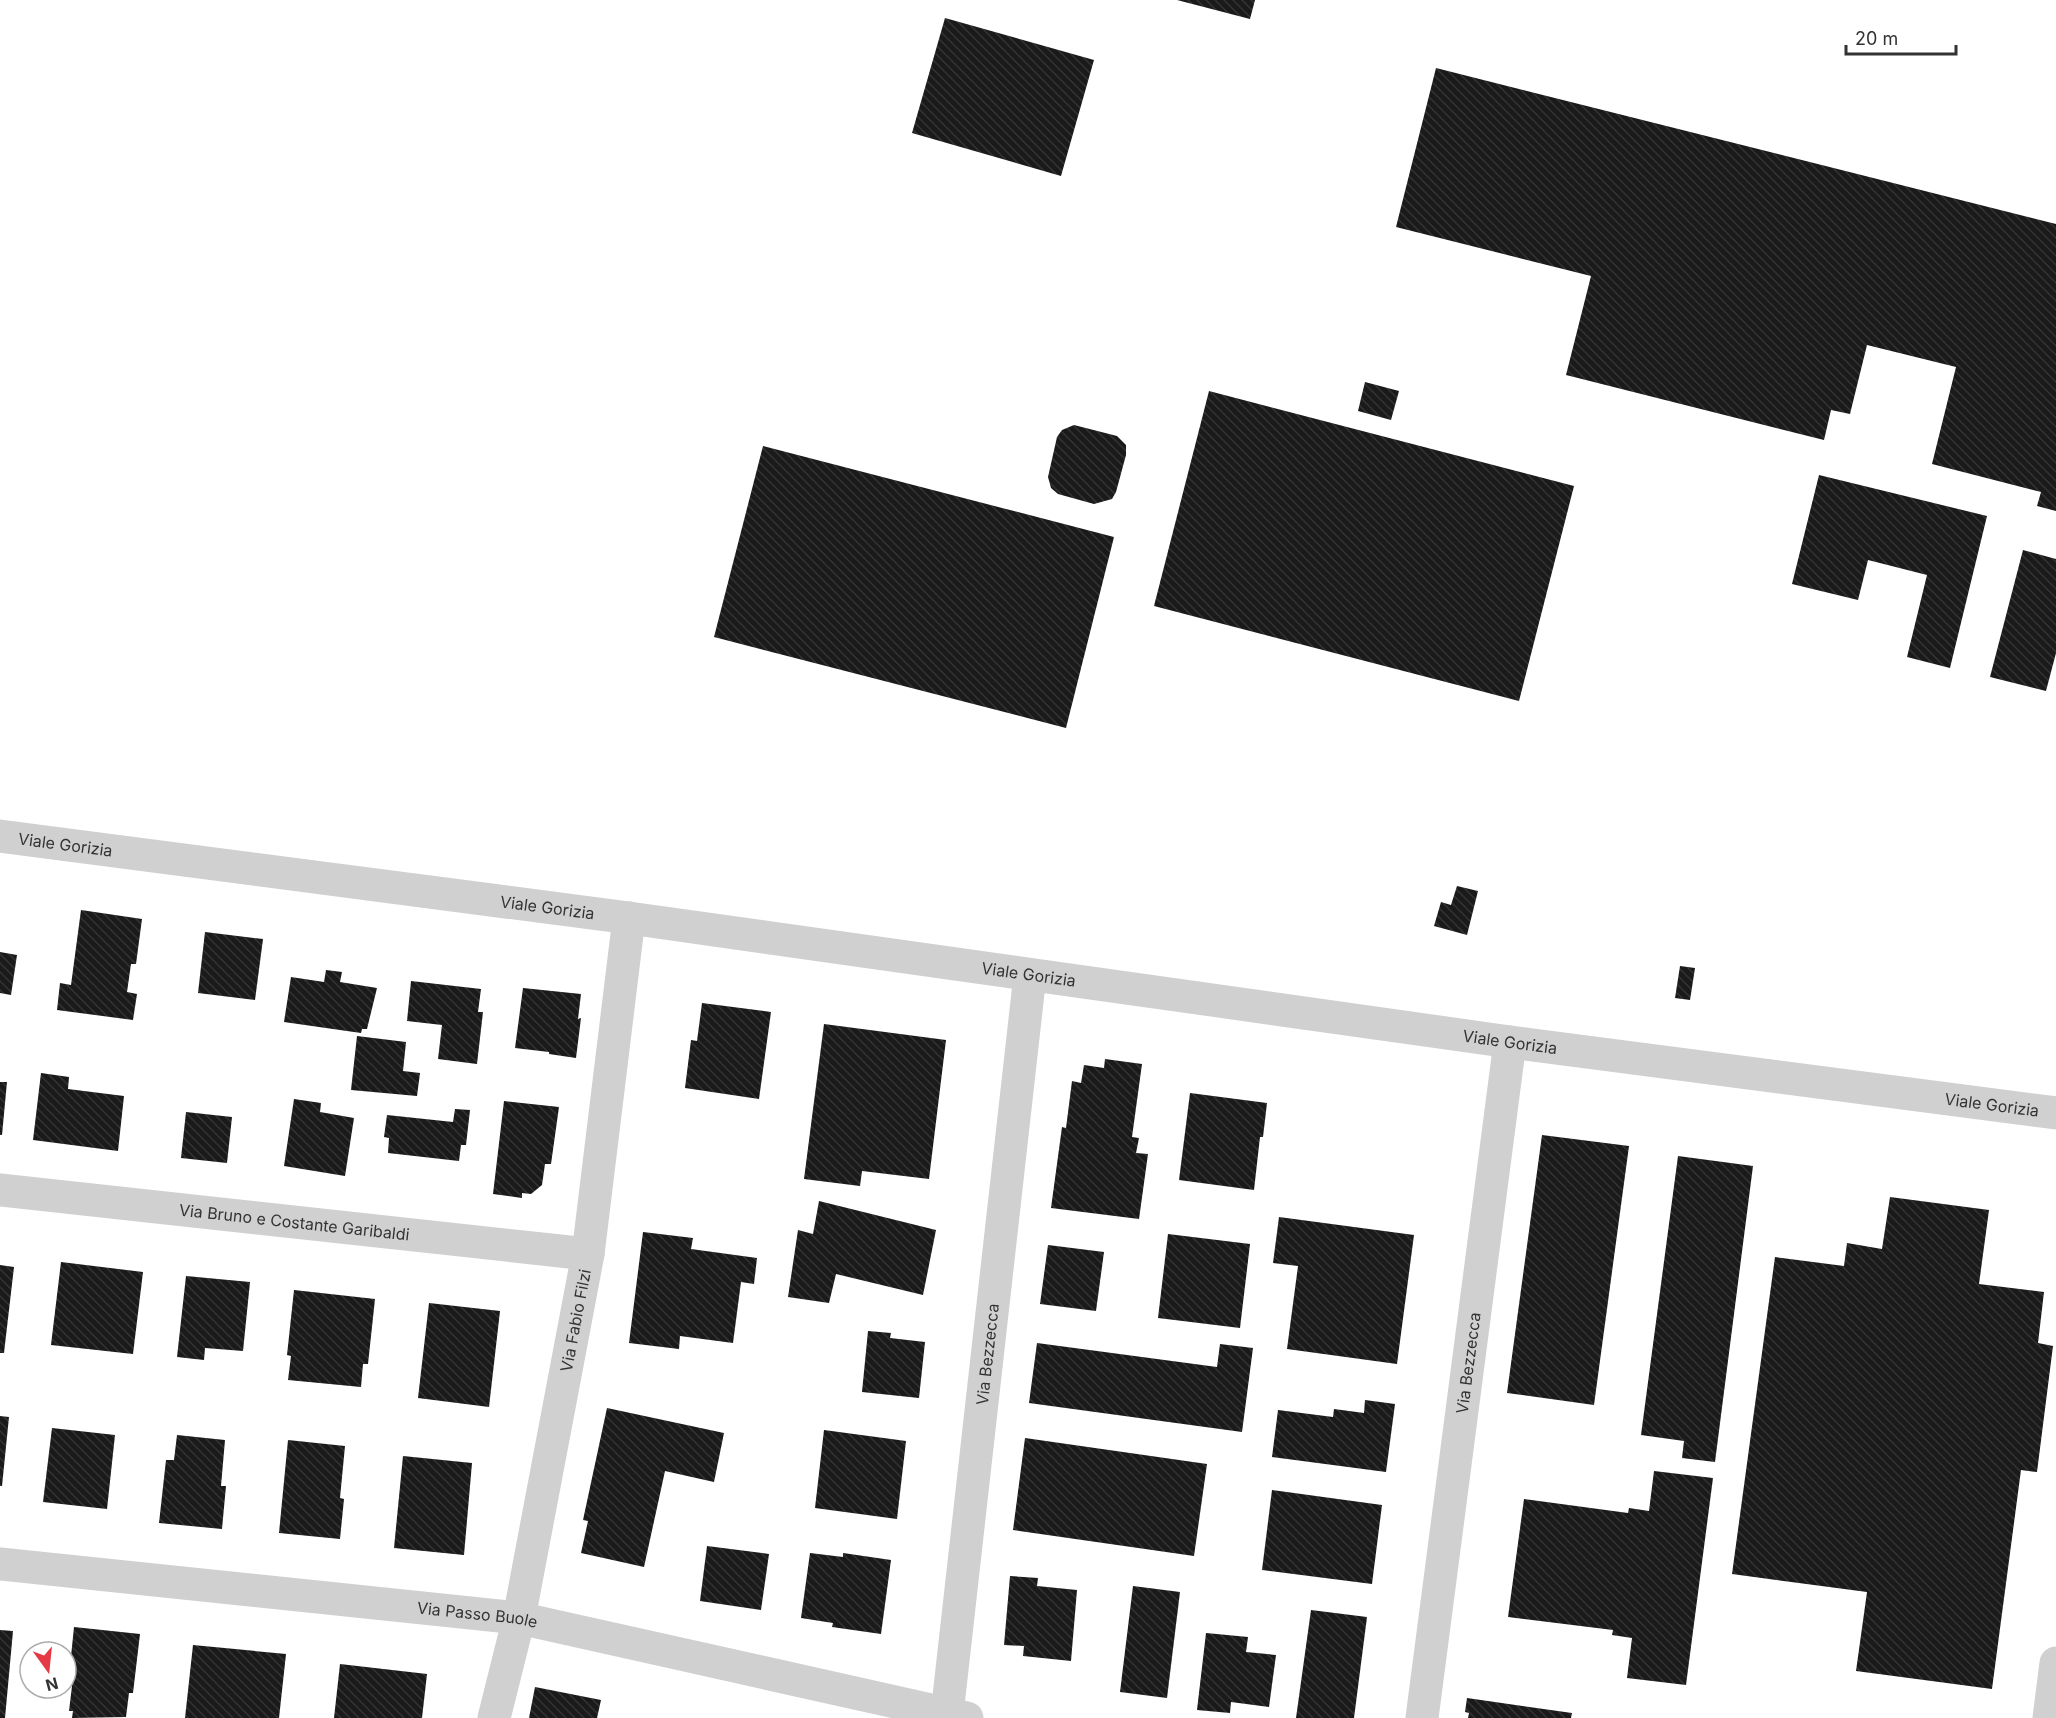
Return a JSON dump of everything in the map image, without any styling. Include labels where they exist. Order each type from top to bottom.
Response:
[{"type":"street","name":"Viale Gorizia","points":[[0,836],[629,918],[1510,1042],[2056,1113]]},
{"type":"street","name":"Via Fabio Filzi","points":[[494,1718],[519,1618],[588,1254],[629,918]]},
{"type":"street","name":"Via Bezzecca","points":[[957,1716],[1030,975]]},
{"type":"street","name":"Via Bezzecca","points":[[1422,1718],[1510,1042]]},
{"type":"street","name":"Via Bruno e Costante Garibaldi","points":[[0,1190],[588,1254]]},
{"type":"street","name":"Via Passo Buole","points":[[0,1564],[519,1618],[957,1716]]},
{"type":"street","points":[[2049,1718],[2056,1663]]},
{"type":"building","points":[[1177,0],[1255,0],[1250,19]]},
{"type":"building","points":[[945,18],[1094,60],[1061,176],[912,133]]},
{"type":"building","points":[[1436,68],[2056,224],[2056,511],[2037,506],[2041,492],[1932,464],[1956,367],[1867,345],[1850,414],[1831,410],[1824,440],[1566,375],[1591,276],[1396,227]]},
{"type":"building","points":[[1365,382],[1399,391],[1391,420],[1358,411]]},
{"type":"building","points":[[1209,391],[1574,486],[1519,701],[1154,606]]},
{"type":"building","points":[[1074,425],[1117,436],[1126,445],[1126,455],[1112,499],[1094,504],[1058,494],[1051,488],[1048,477],[1057,437],[1062,430]]},
{"type":"building","points":[[763,446],[1114,537],[1066,728],[714,637]]},
{"type":"building","points":[[1819,475],[1987,516],[1950,668],[1907,657],[1927,575],[1868,560],[1858,600],[1792,584]]},
{"type":"building","points":[[2023,550],[2056,559],[2056,653],[2046,691],[1990,677]]},
{"type":"building","points":[[1457,886],[1478,891],[1467,935],[1434,926],[1441,902],[1451,905]]},
{"type":"building","points":[[81,910],[142,919],[136,964],[131,964],[127,992],[137,994],[133,1020],[57,1010],[60,983],[71,985]]},
{"type":"building","points":[[205,932],[263,939],[255,1000],[198,993]]},
{"type":"building","points":[[0,952],[17,955],[11,995],[0,993]]},
{"type":"building","points":[[1680,966],[1695,968],[1690,1000],[1675,998]]},
{"type":"building","points":[[326,970],[342,972],[340,982],[377,988],[367,1029],[362,1029],[361,1033],[284,1022],[291,977],[324,982]]},
{"type":"building","points":[[411,981],[481,989],[478,1012],[483,1012],[477,1064],[438,1059],[442,1025],[407,1021]]},
{"type":"building","points":[[523,988],[581,994],[578,1019],[581,1018],[576,1058],[515,1048]]},
{"type":"building","points":[[702,1003],[771,1012],[759,1099],[685,1088],[691,1040],[697,1041]]},
{"type":"building","points":[[824,1024],[946,1040],[929,1179],[862,1171],[860,1186],[804,1179]]},
{"type":"building","points":[[357,1036],[406,1042],[403,1071],[420,1073],[417,1096],[351,1090]]},
{"type":"building","points":[[1105,1059],[1142,1064],[1132,1137],[1139,1138],[1136,1153],[1148,1154],[1139,1219],[1051,1208],[1062,1127],[1066,1128],[1072,1081],[1081,1083],[1084,1065],[1104,1068]]},
{"type":"building","points":[[41,1073],[69,1077],[68,1089],[124,1096],[118,1151],[33,1140]]},
{"type":"building","points":[[0,1082],[7,1082],[2,1135],[0,1135]]},
{"type":"building","points":[[1190,1093],[1267,1103],[1263,1137],[1260,1137],[1254,1190],[1179,1180]]},
{"type":"building","points":[[294,1099],[321,1103],[320,1112],[354,1118],[345,1176],[284,1166]]},
{"type":"building","points":[[504,1101],[559,1107],[551,1164],[545,1164],[542,1185],[531,1194],[522,1193],[522,1198],[493,1194]]},
{"type":"building","points":[[455,1109],[470,1110],[466,1145],[461,1145],[459,1161],[388,1153],[389,1138],[384,1137],[387,1115],[453,1122]]},
{"type":"building","points":[[186,1112],[232,1117],[227,1163],[181,1158]]},
{"type":"building","points":[[1542,1135],[1629,1146],[1594,1405],[1507,1393]]},
{"type":"building","points":[[1678,1156],[1753,1166],[1715,1462],[1682,1458],[1684,1441],[1641,1435]]},
{"type":"building","points":[[1890,1197],[1989,1210],[1979,1284],[2044,1292],[2038,1343],[2053,1346],[2037,1472],[2021,1470],[1992,1689],[1856,1671],[1867,1592],[1732,1574],[1775,1257],[1844,1266],[1847,1243],[1882,1249]]},
{"type":"building","points":[[819,1201],[936,1230],[923,1295],[836,1274],[829,1303],[788,1297],[798,1230],[813,1234]]},
{"type":"building","points":[[1279,1217],[1414,1235],[1397,1364],[1287,1349],[1298,1266],[1273,1263]]},
{"type":"building","points":[[643,1232],[693,1238],[691,1249],[757,1258],[754,1284],[741,1282],[733,1343],[680,1336],[679,1349],[629,1343]]},
{"type":"building","points":[[1168,1234],[1250,1244],[1240,1328],[1158,1318]]},
{"type":"building","points":[[1048,1245],[1104,1252],[1096,1311],[1040,1304]]},
{"type":"building","points":[[61,1262],[143,1272],[133,1354],[51,1345]]},
{"type":"building","points":[[0,1265],[14,1267],[4,1353],[0,1353]]},
{"type":"building","points":[[186,1276],[250,1282],[243,1351],[205,1348],[204,1360],[177,1357]]},
{"type":"building","points":[[294,1290],[375,1299],[368,1364],[363,1364],[361,1387],[288,1380],[291,1356],[287,1355]]},
{"type":"building","points":[[429,1303],[500,1311],[489,1407],[418,1398]]},
{"type":"building","points":[[868,1331],[891,1333],[890,1338],[925,1342],[919,1398],[862,1392]]},
{"type":"building","points":[[1037,1343],[1217,1367],[1220,1344],[1253,1348],[1242,1432],[1029,1403]]},
{"type":"building","points":[[1365,1400],[1395,1404],[1386,1472],[1272,1457],[1278,1410],[1333,1417],[1334,1409],[1364,1413]]},
{"type":"building","points":[[607,1408],[724,1433],[714,1482],[665,1471],[644,1567],[581,1553],[588,1521],[583,1520]]},
{"type":"building","points":[[0,1416],[9,1417],[2,1486],[0,1486]]},
{"type":"building","points":[[52,1428],[115,1435],[107,1509],[43,1502]]},
{"type":"building","points":[[824,1430],[906,1441],[897,1519],[815,1508]]},
{"type":"building","points":[[177,1435],[225,1440],[221,1486],[226,1486],[222,1529],[159,1523],[166,1460],[174,1460]]},
{"type":"building","points":[[1025,1438],[1207,1464],[1194,1556],[1013,1530]]},
{"type":"building","points":[[288,1440],[345,1446],[340,1498],[344,1499],[340,1539],[279,1533]]},
{"type":"building","points":[[403,1456],[472,1463],[464,1555],[394,1548]]},
{"type":"building","points":[[1654,1471],[1713,1478],[1686,1685],[1627,1678],[1632,1638],[1612,1635],[1613,1630],[1508,1617],[1524,1499],[1628,1513],[1629,1508],[1649,1511]]},
{"type":"building","points":[[1272,1490],[1382,1505],[1372,1584],[1262,1570]]},
{"type":"building","points":[[707,1546],[769,1554],[761,1610],[700,1601]]},
{"type":"building","points":[[810,1553],[843,1557],[843,1553],[891,1560],[881,1634],[832,1627],[833,1623],[801,1618]]},
{"type":"building","points":[[1010,1576],[1038,1578],[1037,1586],[1077,1590],[1071,1661],[1023,1656],[1024,1646],[1004,1645]]},
{"type":"building","points":[[1133,1586],[1180,1592],[1167,1698],[1120,1692]]},
{"type":"building","points":[[1311,1610],[1367,1617],[1354,1718],[1296,1718]]},
{"type":"building","points":[[74,1627],[140,1634],[133,1693],[129,1693],[126,1717],[72,1718],[73,1711],[69,1711],[70,1700],[78,1700],[78,1640],[73,1640]]},
{"type":"building","points":[[0,1630],[13,1631],[5,1718],[0,1718]]},
{"type":"building","points":[[1206,1633],[1248,1637],[1246,1652],[1276,1655],[1269,1707],[1231,1702],[1230,1713],[1197,1710]]},
{"type":"building","points":[[193,1645],[286,1654],[279,1718],[185,1718]]},
{"type":"building","points":[[340,1664],[427,1674],[422,1718],[334,1718]]},
{"type":"building","points":[[535,1687],[601,1700],[597,1718],[529,1718]]},
{"type":"building","points":[[1467,1698],[1572,1713],[1571,1718],[1468,1718],[1469,1713],[1465,1712]]}]
